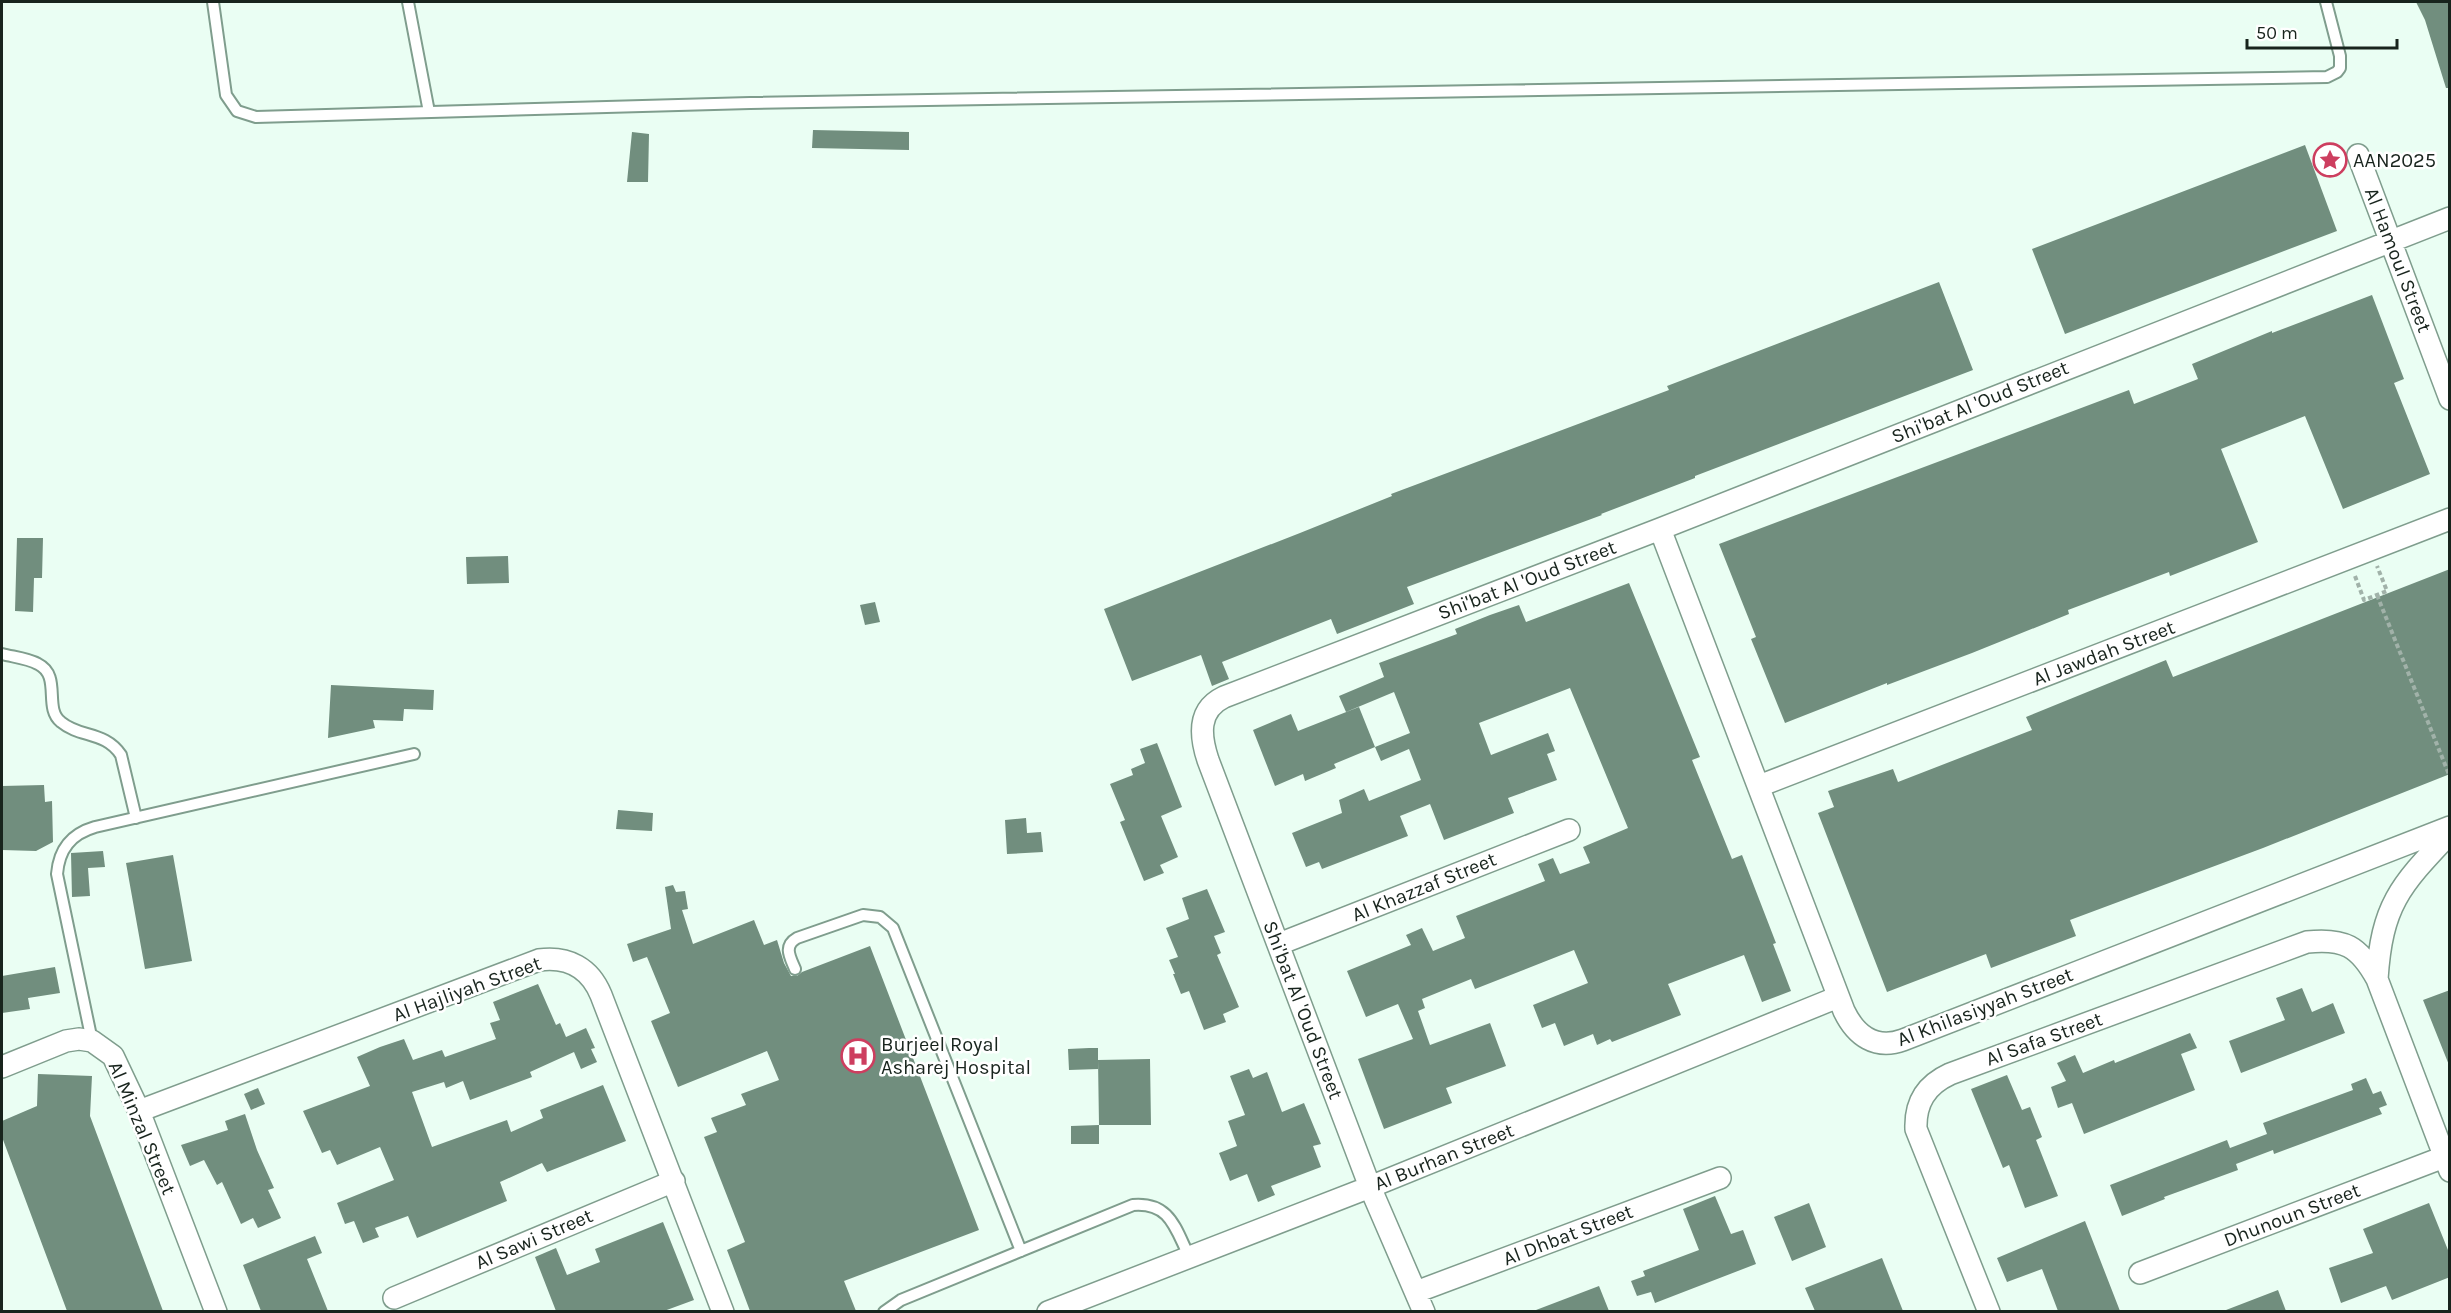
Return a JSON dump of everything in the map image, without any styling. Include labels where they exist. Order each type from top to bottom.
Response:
[{"type":"street","name":"Al Hamoul Street","points":[[2358,155],[2450,399]]},
{"type":"street","name":"Shi'bat Al 'Oud Street","points":[[1420,1302],[1370,1187],[1205,750],[1202,721],[1210,706],[1224,697],[1660,529],[2390,239],[2450,218]]},
{"type":"street","name":"Al Jawdah Street","points":[[1759,786],[2450,519]]},
{"type":"street","name":"Al Khilasiyyah Street","points":[[1660,529],[1838,997],[1848,1020],[1860,1034],[1876,1043],[1894,1043],[2450,826]]},
{"type":"street","name":"Al Khazzaf Street","points":[[1279,944],[1569,830]]},
{"type":"street","points":[[2447,1164],[2377,979],[2383,929],[2393,903],[2408,878],[2450,833]]},
{"type":"street","name":"Al Safa Street","points":[[1989,1311],[1916,1129],[1918,1106],[1930,1086],[1939,1079],[1961,1070],[2307,942],[2332,941],[2353,948],[2362,956],[2377,979]]},
{"type":"street","name":"Al Hajliyah Street","points":[[139,1111],[539,960],[561,960],[582,968],[597,985],[723,1311]]},
{"type":"street","name":"Al Burhan Street","points":[[1048,1311],[1370,1187],[1838,997]]},
{"type":"street","name":"Al Minzal Street","points":[[2,1067],[66,1041],[92,1041],[113,1056],[139,1111],[216,1311]]},
{"type":"street","name":"Dhunoun Street","points":[[2140,1273],[2447,1164]]},
{"type":"street","name":"Al Dhbat Street","points":[[1420,1302],[1720,1178]]},
{"type":"street","name":"Al Sawi Street","points":[[394,1298],[674,1181]]},
{"type":"lane","points":[[213,2],[226,95],[230,104],[246,115],[256,117],[750,103],[2327,77],[2337,72],[2341,62],[2326,2]]},
{"type":"lane","points":[[408,2],[429,112]]},
{"type":"lane","points":[[2,654],[40,665],[50,676],[54,712],[57,718],[67,726],[109,741],[116,748],[121,755],[136,818]]},
{"type":"lane","points":[[92,1041],[57,874],[58,861],[71,838],[82,831],[414,754]]},
{"type":"lane","points":[[795,969],[788,950],[791,941],[796,938],[863,915],[880,917],[893,928],[1021,1251]]},
{"type":"lane","points":[[884,1311],[901,1300],[1133,1205],[1145,1204],[1157,1207],[1166,1214],[1189,1256]]},
{"type":"path","points":[[2347,559],[2364,600],[2377,595],[2387,591],[2370,550]]},
{"type":"path","points":[[2377,595],[2450,777]]},
{"type":"building","points":[[2416,2],[2450,2],[2450,88],[2446,88],[2425,20]]},
{"type":"building","points":[[813,130],[909,132],[909,150],[812,148]]},
{"type":"building","points":[[632,132],[649,134],[648,182],[627,182]]},
{"type":"building","points":[[2305,145],[2337,231],[2065,334],[2032,249]]},
{"type":"building","points":[[1939,282],[1973,370],[1695,476],[1695,478],[1602,515],[1407,587],[1414,604],[1337,634],[1331,619],[1222,662],[1229,679],[1212,686],[1201,655],[1132,681],[1104,609],[1300,533],[1392,496],[1391,494],[1669,390],[1667,386]]},
{"type":"building","points":[[2372,295],[2404,379],[2394,383],[2430,474],[2343,509],[2305,416],[2221,449],[2258,542],[2170,576],[2169,572],[2068,610],[2069,614],[1972,653],[1785,723],[1751,639],[1756,637],[1719,544],[2129,390],[2134,404],[2198,379],[2192,364],[2272,331],[2272,333]]},
{"type":"building","points":[[17,538],[43,538],[42,578],[34,578],[33,612],[15,611]]},
{"type":"building","points":[[508,556],[509,583],[467,584],[466,557]]},
{"type":"building","points":[[2450,569],[2450,774],[2263,848],[2070,920],[2076,936],[1991,968],[1986,954],[1887,992],[1818,813],[1834,807],[1828,791],[1893,769],[1898,782],[2032,730],[2026,717],[2166,660],[2173,677]]},
{"type":"building","points":[[1629,583],[1700,757],[1692,760],[1732,859],[1742,855],[1776,943],[1773,944],[1791,991],[1762,1002],[1744,955],[1668,984],[1681,1015],[1612,1042],[1610,1039],[1597,1045],[1593,1034],[1564,1046],[1555,1023],[1542,1028],[1533,1005],[1588,983],[1574,950],[1475,989],[1471,979],[1422,999],[1425,1008],[1418,1011],[1430,1045],[1490,1023],[1506,1066],[1446,1088],[1452,1103],[1384,1129],[1358,1059],[1413,1039],[1398,1004],[1366,1017],[1347,971],[1411,945],[1406,935],[1422,928],[1433,951],[1465,938],[1456,916],[1545,881],[1538,864],[1553,858],[1560,874],[1590,863],[1583,847],[1628,828],[1570,688],[1479,723],[1491,755],[1548,733],[1555,751],[1547,754],[1557,780],[1508,798],[1514,813],[1444,840],[1430,804],[1400,816],[1408,836],[1322,869],[1319,862],[1306,867],[1292,833],[1342,813],[1339,800],[1364,789],[1369,801],[1421,780],[1409,749],[1381,761],[1375,747],[1410,733],[1394,692],[1346,712],[1339,696],[1384,677],[1379,663],[1457,634],[1455,629],[1490,615],[1519,605],[1526,622]]},
{"type":"building","points":[[875,602],[880,622],[865,625],[860,605]]},
{"type":"building","points":[[331,685],[434,690],[433,710],[404,709],[403,721],[373,720],[375,728],[328,738]]},
{"type":"building","points":[[1359,707],[1375,747],[1334,764],[1336,768],[1305,781],[1303,774],[1275,786],[1253,730],[1291,714],[1298,731]]},
{"type":"building","points":[[1157,743],[1182,807],[1161,816],[1178,857],[1160,865],[1164,873],[1144,881],[1120,822],[1125,820],[1110,784],[1133,775],[1131,769],[1145,763],[1140,749]]},
{"type":"building","points":[[44,785],[45,802],[52,801],[53,842],[36,851],[2,850],[2,786]]},
{"type":"building","points":[[618,810],[653,813],[652,831],[616,829]]},
{"type":"building","points":[[1026,818],[1027,833],[1041,832],[1043,852],[1007,854],[1005,820]]},
{"type":"building","points":[[103,851],[105,867],[88,868],[90,896],[72,897],[71,853]]},
{"type":"building","points":[[173,855],[192,961],[145,969],[126,863]]},
{"type":"building","points":[[673,885],[676,892],[685,891],[688,909],[682,910],[693,944],[754,920],[764,945],[777,940],[784,963],[791,976],[797,976],[870,946],[979,1230],[844,1281],[856,1311],[750,1311],[727,1250],[745,1242],[704,1137],[717,1132],[711,1118],[746,1105],[741,1094],[779,1080],[767,1051],[678,1087],[651,1021],[670,1013],[647,957],[633,962],[627,944],[671,929],[665,887]]},
{"type":"building","points":[[1207,889],[1225,932],[1214,936],[1221,953],[1217,955],[1239,1007],[1223,1014],[1226,1022],[1204,1030],[1189,991],[1181,994],[1173,974],[1175,974],[1169,960],[1178,957],[1166,928],[1189,919],[1182,898]]},
{"type":"building","points":[[55,967],[60,993],[28,998],[30,1009],[2,1013],[2,976]]},
{"type":"building","points":[[538,984],[556,1025],[560,1023],[566,1037],[586,1028],[595,1048],[591,1049],[597,1062],[581,1069],[574,1052],[530,1072],[532,1077],[470,1100],[463,1081],[446,1088],[444,1082],[412,1092],[432,1147],[507,1120],[511,1132],[543,1118],[540,1110],[603,1085],[626,1141],[547,1172],[542,1163],[500,1182],[507,1201],[417,1238],[408,1216],[375,1228],[379,1237],[363,1243],[354,1221],[345,1224],[337,1203],[394,1180],[380,1147],[337,1165],[330,1150],[322,1153],[303,1111],[370,1086],[357,1057],[380,1047],[404,1039],[413,1060],[442,1050],[445,1057],[496,1039],[490,1023],[500,1020],[493,1002]]},
{"type":"building","points":[[2302,988],[2312,1012],[2333,1003],[2345,1033],[2241,1073],[2229,1041],[2285,1020],[2276,998]]},
{"type":"building","points":[[2450,990],[2450,1065],[2449,1065],[2423,1000]]},
{"type":"building","points":[[2190,1033],[2197,1048],[2181,1054],[2195,1090],[2084,1134],[2072,1103],[2058,1108],[2051,1087],[2066,1081],[2057,1063],[2075,1055],[2083,1073],[2114,1060],[2115,1063]]},
{"type":"building","points":[[1098,1048],[1098,1069],[1069,1070],[1068,1049]]},
{"type":"building","points":[[1150,1059],[1151,1125],[1099,1125],[1098,1060]]},
{"type":"building","points":[[1249,1069],[1253,1078],[1267,1072],[1282,1112],[1304,1103],[1321,1144],[1313,1146],[1321,1167],[1271,1186],[1275,1195],[1258,1202],[1247,1174],[1230,1181],[1219,1153],[1237,1146],[1228,1121],[1245,1115],[1230,1076]]},
{"type":"building","points":[[38,1074],[92,1076],[90,1116],[163,1311],[67,1311],[2,1137],[2,1121],[37,1106]]},
{"type":"building","points":[[2007,1075],[2022,1110],[2030,1107],[2042,1137],[2036,1140],[2058,1196],[2025,1208],[2009,1165],[2003,1168],[1971,1089]]},
{"type":"building","points":[[2366,1078],[2373,1094],[2381,1091],[2387,1105],[2379,1108],[2382,1114],[2274,1154],[2273,1150],[2236,1164],[2238,1170],[2164,1197],[2165,1199],[2122,1216],[2110,1185],[2227,1140],[2230,1148],[2267,1134],[2263,1123],[2353,1090],[2351,1084]]},
{"type":"building","points":[[258,1088],[265,1104],[251,1110],[244,1094]]},
{"type":"building","points":[[245,1114],[257,1150],[274,1188],[268,1190],[281,1218],[258,1228],[253,1218],[241,1224],[222,1182],[217,1185],[204,1160],[190,1166],[181,1145],[228,1130],[225,1121]]},
{"type":"building","points":[[1099,1125],[1099,1144],[1071,1144],[1071,1126]]},
{"type":"building","points":[[1715,1196],[1731,1234],[1743,1230],[1756,1264],[1655,1303],[1651,1292],[1637,1296],[1631,1281],[1645,1276],[1643,1271],[1699,1250],[1683,1209]]},
{"type":"building","points":[[1809,1203],[1826,1247],[1792,1261],[1774,1217]]},
{"type":"building","points":[[2429,1203],[2450,1255],[2450,1277],[2392,1300],[2386,1286],[2341,1303],[2329,1268],[2373,1253],[2363,1229]]},
{"type":"building","points":[[2085,1221],[2120,1311],[2058,1311],[2042,1269],[2007,1282],[1997,1258]]},
{"type":"building","points":[[663,1222],[694,1300],[664,1311],[556,1311],[535,1257],[556,1248],[567,1275],[600,1262],[595,1249]]},
{"type":"building","points":[[315,1236],[322,1253],[307,1259],[328,1311],[261,1311],[243,1265]]},
{"type":"building","points":[[1882,1258],[1903,1311],[1815,1311],[1805,1288]]},
{"type":"building","points":[[1599,1286],[1609,1311],[1536,1311],[1536,1310]]},
{"type":"building","points":[[2278,1290],[2286,1311],[2226,1311],[2226,1310]]},
{"type":"place","name":"AAN2025","points":[[2330,160]]},
{"type":"place","name":"Burjeel Royal Asharej Hospital","points":[[858,1056]]}]
